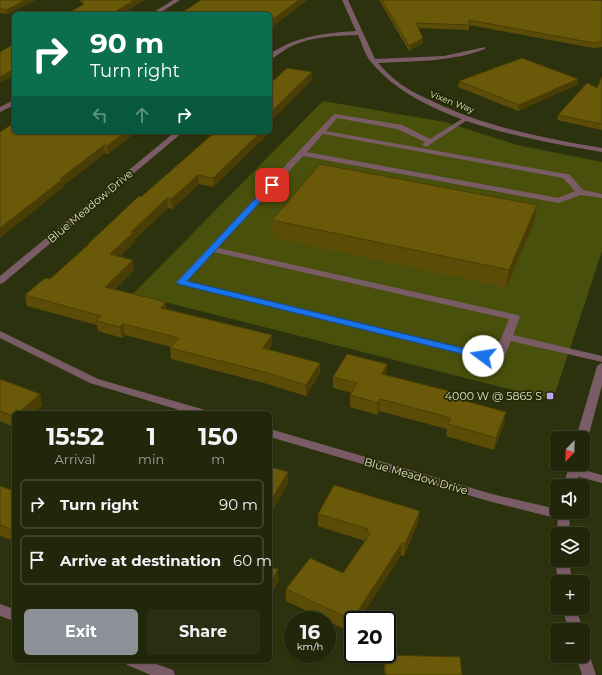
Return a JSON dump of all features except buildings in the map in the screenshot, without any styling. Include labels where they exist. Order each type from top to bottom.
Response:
[{"type":"street","points":[[157,12],[177,0]]},
{"type":"street","name":"Vixen Way","points":[[345,0],[373,61],[390,80],[408,93],[467,118],[510,131],[602,150]]},
{"type":"street","points":[[272,55],[284,46],[302,40],[333,35],[360,33]]},
{"type":"street","points":[[373,61],[451,57],[467,54],[483,48]]},
{"type":"street","points":[[0,110],[12,103]]},
{"type":"street","points":[[212,249],[515,317],[498,360],[181,282],[335,116],[399,127],[430,142]]},
{"type":"street","points":[[419,149],[467,118]]},
{"type":"street","points":[[321,132],[566,176],[580,192]]},
{"type":"street","name":"Blue Meadow Drive","points":[[0,280],[177,134]]},
{"type":"street","points":[[301,153],[559,201],[580,192],[602,196]]},
{"type":"street","points":[[0,334],[94,381],[194,411]]},
{"type":"street","points":[[507,337],[602,359]]},
{"type":"street","points":[[584,431],[602,366]]},
{"type":"street","name":"Blue Meadow Drive","points":[[272,434],[492,498],[550,510]]},
{"type":"street","points":[[581,471],[602,480]]},
{"type":"street","points":[[0,610],[12,614]]},
{"type":"street","points":[[137,663],[168,675]]},
{"type":"street","points":[[585,663],[589,675]]},
{"type":"green space","points":[[323,101],[445,122],[517,145],[602,162],[602,251],[553,400],[133,294]]},
{"type":"place","name":"4000 W @ 5865 S","points":[[550,396]]},
{"type":"route","points":[[272,185],[181,282],[483,356]]}]
